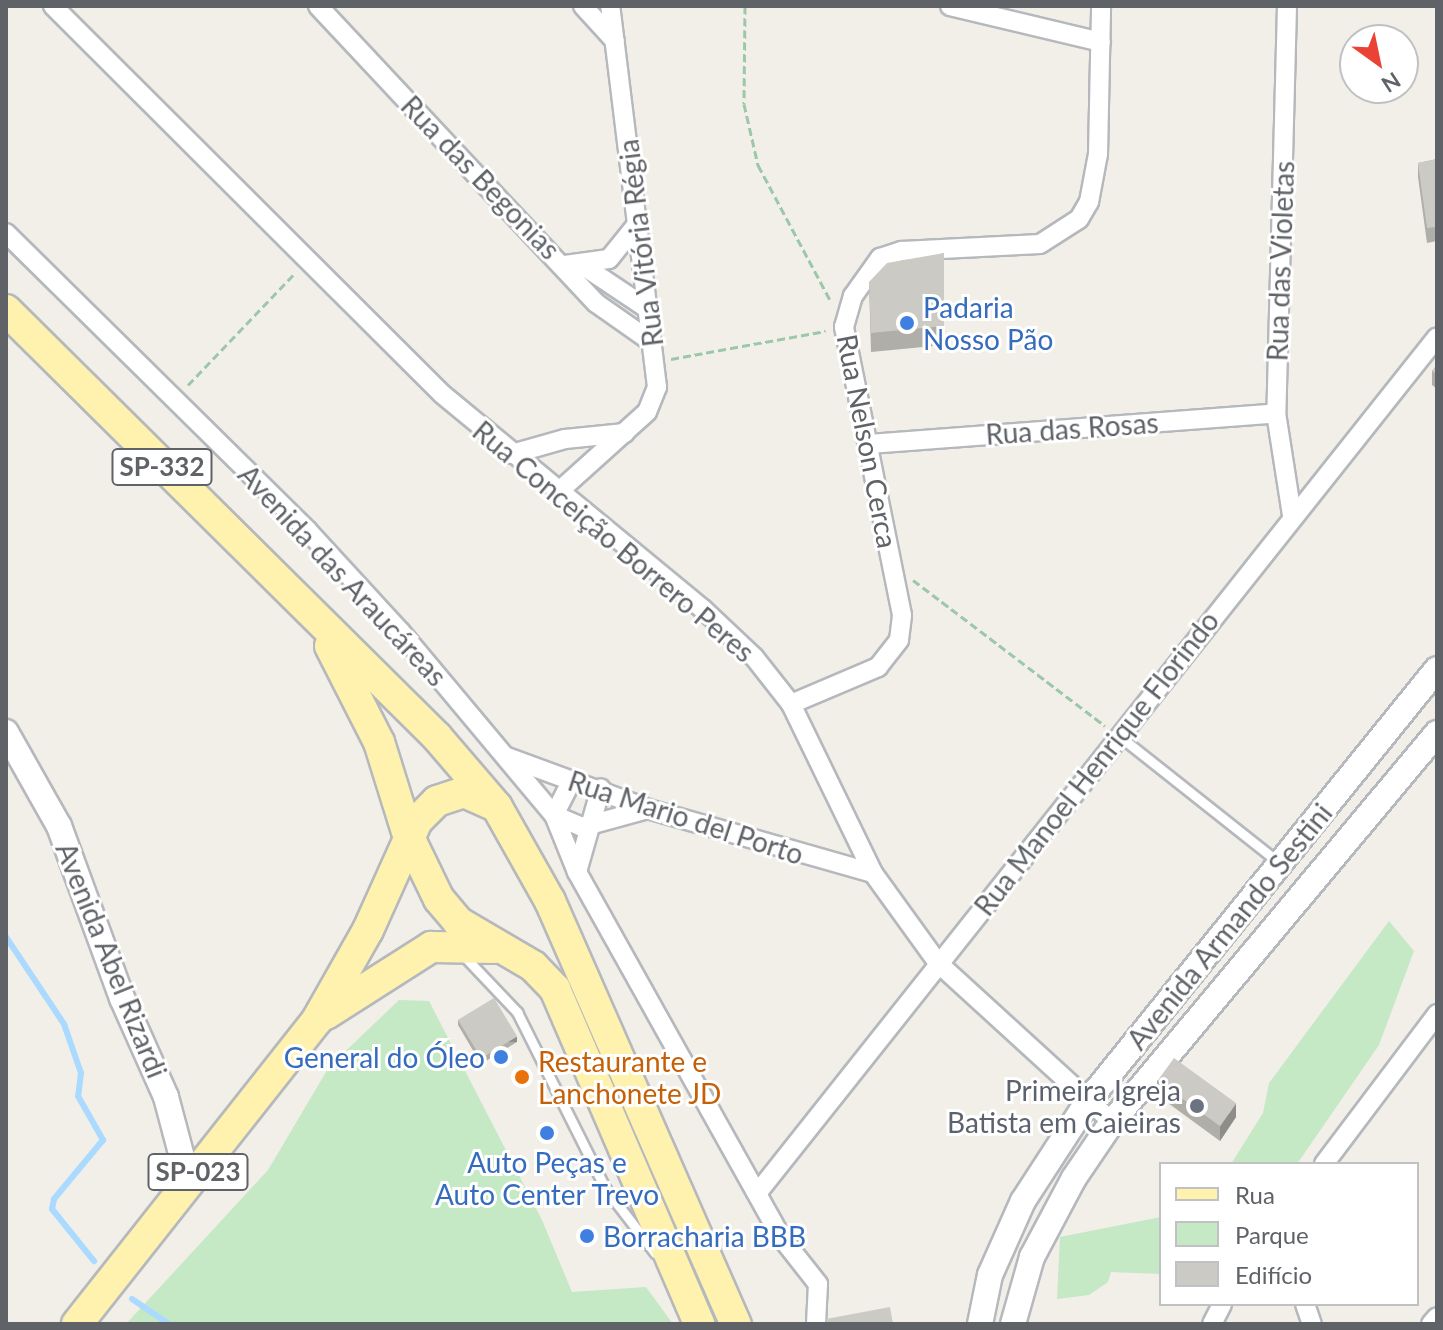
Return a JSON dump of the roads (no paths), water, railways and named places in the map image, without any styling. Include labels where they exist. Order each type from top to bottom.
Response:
[{"type":"main road","name":"SP-332","points":[[6,310],[446,747],[497,807],[550,901],[736,1324]]},
{"type":"main road","name":"SP-332","points":[[318,623],[379,742],[408,835],[425,875],[458,922],[533,966],[555,989],[699,1324]]},
{"type":"main road","points":[[368,930],[387,851],[379,742]]},
{"type":"main road","points":[[408,835],[427,810],[450,795],[479,795],[497,807]]},
{"type":"main road","name":"SP-023","points":[[77,1324],[317,1020],[368,930],[408,835]]},
{"type":"main road","name":"SP-023","points":[[317,1020],[413,955],[452,944],[502,948]]},
{"type":"street","name":"Rua Conceição Borrero Peres","points":[[53,6],[310,258],[404,358],[557,493],[703,609],[754,657],[791,704],[873,873],[938,963],[1112,1122]]},
{"type":"street","name":"Rua das Begonias","points":[[318,6],[574,265],[596,303],[650,341]]},
{"type":"street","points":[[583,6],[615,41]]},
{"type":"street","name":"Rua Vitória Régia","points":[[557,493],[625,433],[654,402],[654,362],[610,6]]},
{"type":"street","points":[[950,6],[994,13],[1101,42]]},
{"type":"street","name":"Rua Nelson Cerca","points":[[791,704],[878,667],[894,652],[902,615],[844,327],[853,296],[880,258],[902,251],[1040,244],[1079,219],[1089,202],[1098,154],[1101,6]]},
{"type":"street","name":"Rua das Violetas","points":[[1287,6],[1276,413],[1292,515]]},
{"type":"street","points":[[574,265],[621,250],[638,223]]},
{"type":"street","name":"Avenida das Araucáreas","points":[[6,233],[176,398],[400,631],[554,815],[577,872]]},
{"type":"street","name":"Rua das Begonias","points":[[574,265],[645,307]]},
{"type":"street","name":"Rua Manoel Henrique Florindo","points":[[759,1191],[1292,515],[1437,337]]},
{"type":"street","name":"Rua das Rosas","points":[[868,444],[1276,413]]},
{"type":"street","points":[[512,454],[565,439],[625,433]]},
{"type":"street","name":"Avenida Armando Sestini","points":[[980,1324],[990,1275],[1023,1201],[1088,1101],[1437,669]]},
{"type":"street","name":"Avenida Abel Rizardi","points":[[6,732],[59,826],[122,998],[166,1097],[183,1161],[176,1199]]},
{"type":"street","name":"Avenida Armando Sestini","points":[[1013,1324],[1032,1257],[1074,1178],[1112,1122],[1437,733]]},
{"type":"street","name":"Rua Mario del Porto","points":[[502,754],[601,788],[648,809],[873,873]]},
{"type":"street","points":[[572,780],[554,815],[573,827],[648,809]]},
{"type":"street","points":[[601,788],[577,872],[759,1191],[781,1237],[818,1284],[816,1324]]},
{"type":"street","points":[[1326,1162],[1437,1014]]},
{"type":"street","points":[[1212,1324],[1221,1306]]},
{"type":"street","points":[[1431,1324],[1437,1317]]},
{"type":"lane","points":[[1118,735],[1280,864]]},
{"type":"lane","points":[[452,944],[517,1012],[605,1188],[682,1289]]},
{"type":"waterway","points":[[6,937],[64,1024],[81,1073],[78,1096],[103,1140],[54,1199],[52,1209],[94,1261]]},
{"type":"waterway","points":[[132,1299],[169,1324]]},
{"type":"place","name":"Padaria Nosso Pão","points":[[907,323]]},
{"type":"place","name":"General do Óleo","points":[[501,1057]]},
{"type":"place","name":"Restaurante e Lanchonete JD","points":[[522,1077]]},
{"type":"place","name":"Primeira Igreja Batista em Caieiras","points":[[1197,1106]]},
{"type":"place","name":"Auto Peças e Auto Center Trevo","points":[[547,1133]]},
{"type":"place","name":"Borracharia BBB","points":[[587,1236]]}]
